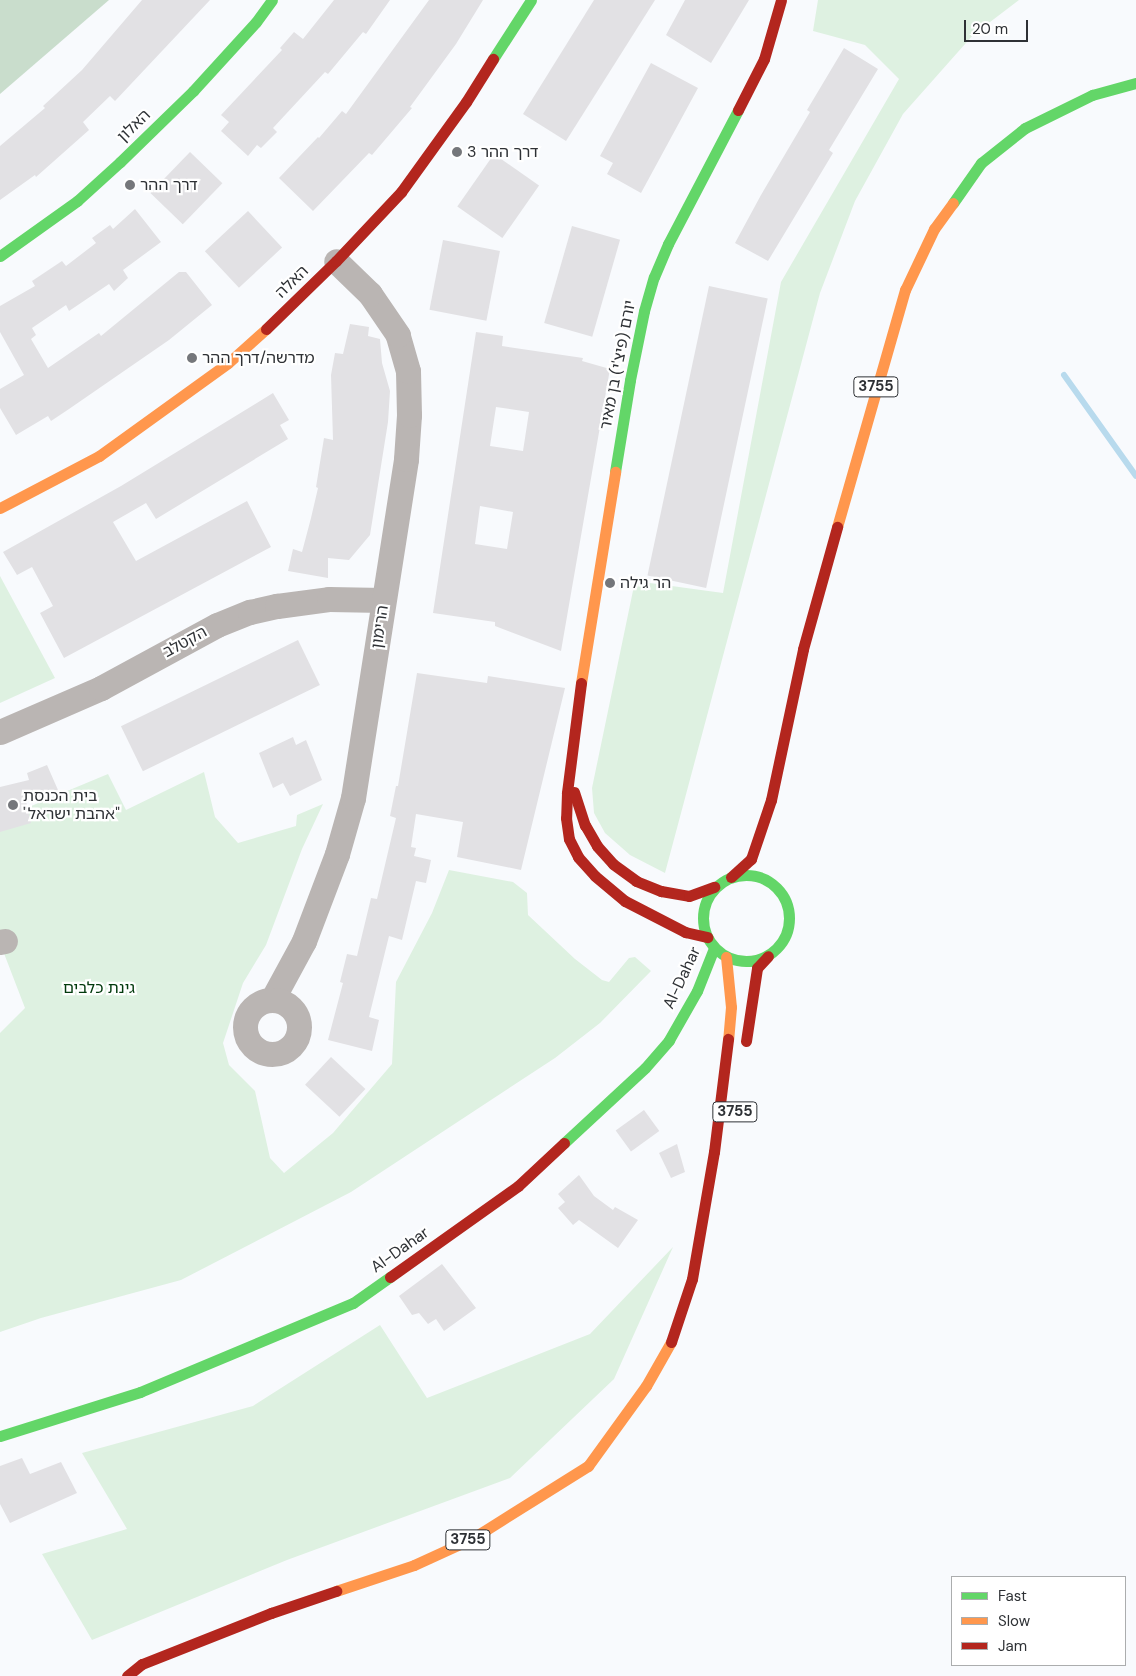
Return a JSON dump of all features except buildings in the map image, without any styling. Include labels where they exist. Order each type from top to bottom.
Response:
[{"type":"street","name":"האלון","points":[[0,256],[77,201],[138,145],[206,78],[256,22],[272,0]]},
{"type":"street","name":"האלה","points":[[0,508],[99,456],[228,363],[272,324],[336,262],[401,192],[466,102],[531,0]]},
{"type":"street","name":"יורם (פיצ'י) בן מאיר","points":[[707,938],[685,932],[625,901],[600,882],[578,857],[569,838],[566,818],[570,762],[630,380],[644,311],[654,277],[668,244],[764,59],[781,0]]},
{"type":"street","name":"3755","points":[[714,887],[731,877],[751,859],[771,800],[803,649],[867,416],[905,290],[934,229],[981,163],[1025,128],[1092,95],[1136,83]]},
{"type":"street","name":"הרימון","points":[[272,1000],[304,941],[338,854],[353,798],[406,460],[409,415],[408,371],[398,335],[370,294],[336,262]]},
{"type":"street","name":"הקטלב","points":[[0,732],[101,688],[217,625],[250,612],[277,606],[329,599],[384,600]]},
{"type":"street","name":"יורם (פיצ'י) בן מאיר","points":[[570,762],[575,793],[585,825],[597,846],[613,864],[636,880],[661,892],[689,896],[714,887]]},
{"type":"street","name":"3755","points":[[767,848],[771,800]]},
{"type":"street","points":[[745,1049],[753,984],[758,968],[786,936],[789,911],[785,899],[778,888],[768,880],[766,863]]},
{"type":"street","name":"3755","points":[[731,877],[750,874],[768,880]]},
{"type":"street","points":[[714,887],[703,910],[703,924],[707,938],[714,948],[726,956],[740,961],[754,961],[768,956]]},
{"type":"street","name":"Al-Dahar","points":[[0,1436],[140,1392],[353,1303],[518,1186],[645,1068],[669,1040],[698,992],[714,948]]},
{"type":"street","name":"3755","points":[[695,1269],[714,1152],[730,1023],[731,1007],[726,956]]},
{"type":"street","name":"3755","points":[[127,1676],[142,1664],[271,1613],[414,1565],[473,1538],[588,1466],[646,1386],[674,1338],[722,1179]]},
{"type":"green space","points":[[0,0],[109,0],[0,94]]},
{"type":"green space","points":[[818,0],[1019,0],[973,35],[903,114],[855,201],[820,293],[665,873],[630,855],[605,833],[594,813],[592,788],[635,581],[723,593],[781,282],[899,79],[865,45],[813,31]]},
{"type":"green space","points":[[0,576],[55,678],[0,703]]},
{"type":"green space","name":"גינת כלבים","points":[[204,772],[215,817],[238,843],[296,826],[297,815],[323,804],[302,849],[266,945],[243,983],[223,1043],[229,1065],[255,1091],[270,1158],[284,1173],[333,1133],[392,1064],[396,982],[432,913],[449,870],[513,882],[527,893],[528,915],[575,959],[602,980],[609,982],[629,958],[635,957],[651,971],[600,1023],[555,1058],[351,1192],[181,1280],[41,1318],[0,1332],[0,1033],[25,1008],[0,943],[0,819],[108,774],[126,810]]},
{"type":"green space","points":[[673,1247],[614,1379],[510,1478],[287,1560],[92,1640],[42,1554],[127,1529],[82,1453],[253,1406],[380,1325],[427,1398],[590,1334]]},
{"type":"waterway","points":[[1064,375],[1136,476]]},
{"type":"traffic: fast","points":[[0,256],[77,201],[120,162],[193,91],[256,22],[272,0]]},
{"type":"traffic: fast","points":[[493,59],[531,0]]},
{"type":"traffic: fast","points":[[953,203],[981,163],[1025,128],[1092,95],[1136,83]]},
{"type":"traffic: fast","points":[[615,472],[630,380],[644,311],[654,277],[668,244],[738,110]]},
{"type":"traffic: fast","points":[[738,875],[754,875],[763,878],[777,887],[786,901],[789,918],[786,935],[777,949],[763,958],[754,961],[738,961],[722,954],[710,942],[703,926],[703,910],[710,894],[722,882],[738,875]]},
{"type":"traffic: fast","points":[[564,1143],[645,1068],[669,1040],[697,991],[714,948]]},
{"type":"traffic: fast","points":[[0,1436],[140,1392],[353,1303],[390,1277]]},
{"type":"traffic: slow","points":[[837,527],[905,290],[934,229],[953,203]]},
{"type":"traffic: slow","points":[[0,508],[99,456],[228,363],[266,329]]},
{"type":"traffic: slow","points":[[581,683],[615,472]]},
{"type":"traffic: slow","points":[[726,957],[731,1007],[728,1039]]},
{"type":"traffic: slow","points":[[336,1591],[414,1565],[473,1538],[588,1466],[646,1386],[671,1342]]},
{"type":"traffic: jam","points":[[738,110],[764,59],[781,0]]},
{"type":"traffic: jam","points":[[266,329],[336,261],[401,192],[466,102],[493,59]]},
{"type":"traffic: jam","points":[[731,877],[751,859],[771,800],[803,649],[837,527]]},
{"type":"traffic: jam","points":[[581,683],[567,793],[566,818],[569,839],[578,857],[595,876],[625,901],[685,932],[707,937]]},
{"type":"traffic: jam","points":[[574,792],[585,825],[597,846],[613,864],[636,881],[661,891],[689,896],[714,887]]},
{"type":"traffic: jam","points":[[746,1041],[757,968],[768,956]]},
{"type":"traffic: jam","points":[[671,1342],[692,1279],[714,1152],[728,1039]]},
{"type":"traffic: jam","points":[[390,1277],[518,1186],[564,1143]]},
{"type":"traffic: jam","points":[[127,1676],[142,1664],[271,1613],[336,1591]]},
{"type":"place","name":"דרך ההר 3","points":[[457,152]]},
{"type":"place","name":"דרך ההר","points":[[130,185]]},
{"type":"place","name":"מדרשה/דרך ההר","points":[[192,358]]},
{"type":"place","name":"הר גילה","points":[[610,583]]},
{"type":"place","name":"בית הכנסת \"אהבת ישראל\"","points":[[13,805]]}]
